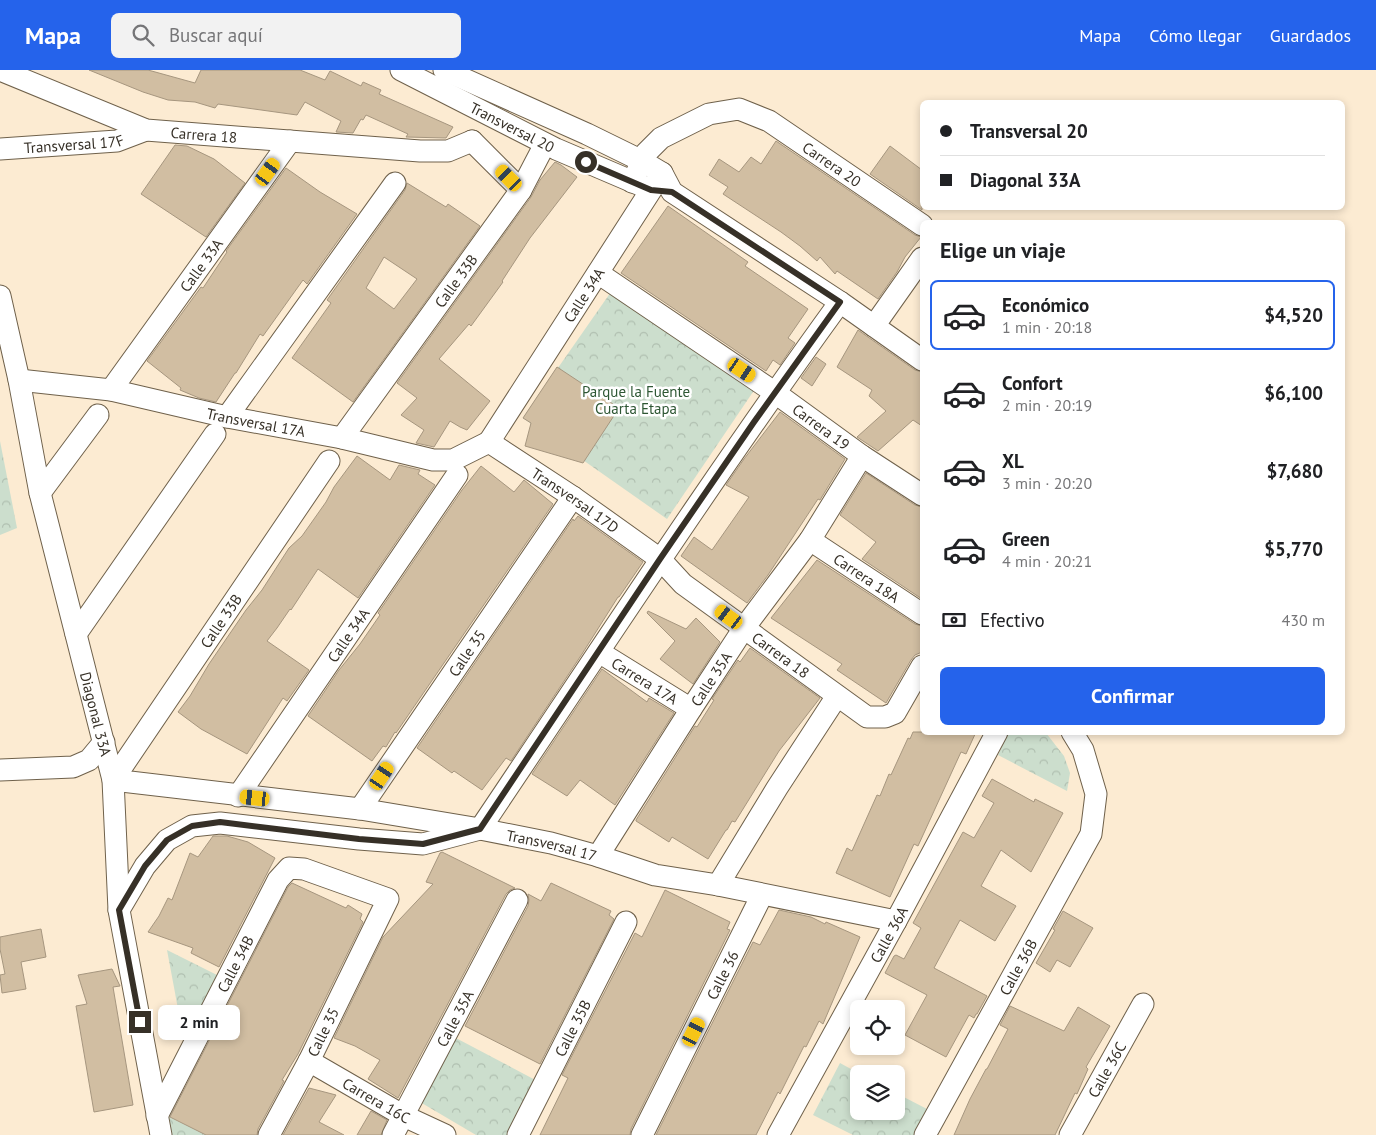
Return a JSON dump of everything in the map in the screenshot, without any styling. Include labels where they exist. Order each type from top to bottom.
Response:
[{"type":"street","name":"Transversal 20","points":[[401,70],[545,144],[672,192],[840,302]]},
{"type":"street","name":"Transversal 20","points":[[444,70],[587,134],[642,161]]},
{"type":"street","name":"Carrera 18","points":[[5,71],[146,130],[420,151],[448,151],[472,141]]},
{"type":"street","name":"Carrera 20","points":[[642,161],[646,153],[661,138],[709,114],[739,109],[769,121],[920,224]]},
{"type":"street","points":[[486,114],[472,141],[521,190]]},
{"type":"street","name":"Transversal 17F","points":[[0,149],[117,142],[146,130]]},
{"type":"street","name":"Calle 33A","points":[[111,390],[290,140]]},
{"type":"street","name":"Calle 33B","points":[[342,438],[521,190],[545,144]]},
{"type":"street","points":[[642,161],[648,182]]},
{"type":"street","points":[[76,634],[395,182]]},
{"type":"street","name":"Calle 34A","points":[[489,442],[598,273],[648,182]]},
{"type":"street","points":[[874,326],[920,261]]},
{"type":"street","name":"Carrera 19","points":[[598,273],[774,392],[862,456],[920,494]]},
{"type":"street","name":"Diagonal 33A","points":[[0,296],[19,380],[40,493],[113,780],[119,910],[159,1125]]},
{"type":"street","points":[[119,910],[145,866],[167,840],[192,826],[220,822],[359,839],[423,844],[480,829],[774,392],[840,302],[920,359]]},
{"type":"street","name":"Transversal 17A","points":[[19,380],[111,390],[221,426],[342,438],[433,460],[453,460],[489,442]]},
{"type":"street","points":[[40,493],[98,415]]},
{"type":"street","name":"Transversal 17D","points":[[489,442],[574,497],[660,559]]},
{"type":"street","name":"Calle 35A","points":[[598,856],[744,628],[810,540],[862,456]]},
{"type":"street","name":"Calle 33B","points":[[113,780],[329,461]]},
{"type":"street","name":"Calle 34A","points":[[238,796],[458,476]]},
{"type":"street","name":"Calle 35","points":[[360,809],[574,497]]},
{"type":"street","name":"Carrera 18A","points":[[810,540],[920,613]]},
{"type":"street","name":"Carrera 18","points":[[660,559],[683,584],[867,717],[885,717],[895,713],[920,669]]},
{"type":"street","name":"Carrera 17A","points":[[599,652],[691,709]]},
{"type":"street","points":[[718,885],[777,788],[837,696]]},
{"type":"street","name":"Calle 36A","points":[[778,1135],[995,735]]},
{"type":"street","name":"Calle 36B","points":[[925,1135],[1091,834],[1096,794],[1083,750],[1074,735]]},
{"type":"street","points":[[0,770],[73,767],[89,760],[104,742]]},
{"type":"street","name":"Transversal 17","points":[[113,780],[360,809],[480,829],[551,843],[655,875],[718,885],[896,921]]},
{"type":"street","name":"Calle 34B","points":[[159,1125],[278,880],[289,868],[304,869],[388,899]]},
{"type":"street","name":"Calle 36","points":[[642,1135],[762,895]]},
{"type":"street","name":"Calle 35","points":[[269,1135],[309,1061],[388,899]]},
{"type":"street","name":"Calle 35A","points":[[393,1135],[516,900]]},
{"type":"street","name":"Calle 35B","points":[[518,1135],[626,922]]},
{"type":"street","name":"Calle 36C","points":[[1070,1135],[1143,1004]]},
{"type":"street","name":"Carrera 16C","points":[[309,1061],[404,1116],[445,1135]]},
{"type":"green space","name":"Parque la Fuente Cuarta Etapa","points":[[613,289],[757,386],[667,519],[523,418]]},
{"type":"green space","points":[[0,441],[17,528],[0,535]]},
{"type":"green space","points":[[1008,735],[1048,735],[1064,756],[1070,773],[1067,791],[998,755]]},
{"type":"green space","points":[[167,950],[217,975],[184,1041]]},
{"type":"green space","points":[[454,1037],[541,1083],[513,1135],[476,1135],[420,1102]]},
{"type":"green space","points":[[840,1063],[850,1068],[850,1120],[905,1120],[905,1098],[927,1109],[914,1135],[853,1135],[813,1115]]},
{"type":"green space","points":[[167,1116],[207,1135],[165,1135]]},
{"type":"building","points":[[89,70],[148,70],[195,83],[201,70],[300,70],[325,80],[330,71],[361,86],[363,82],[381,90],[379,94],[453,127],[446,138],[406,137],[408,134],[366,115],[363,120],[361,119],[353,133],[336,132],[341,121],[305,102],[297,115],[218,104],[215,108],[195,102],[168,100]]},
{"type":"building","points":[[776,141],[920,237],[878,299],[837,271],[835,274],[820,257],[817,261],[781,232],[723,194],[728,187],[709,175],[719,159],[739,172],[751,157],[761,164]]},
{"type":"building","points":[[175,145],[187,146],[214,159],[245,183],[206,237],[141,194]]},
{"type":"building","points":[[890,146],[920,168],[920,209],[870,174]]},
{"type":"building","points":[[555,162],[577,177],[530,238],[503,282],[471,326],[469,324],[439,359],[490,401],[467,430],[450,421],[434,447],[416,443],[424,430],[401,415],[417,398],[397,383],[531,197],[540,180]]},
{"type":"building","points":[[286,168],[320,192],[357,214],[307,284],[303,280],[263,336],[260,334],[216,402],[199,398],[180,390],[181,388],[147,361],[201,287],[203,288],[226,251]]},
{"type":"building","points":[[407,183],[446,207],[448,204],[480,226],[353,402],[292,358],[331,303],[327,300],[405,190]],"holes":[[[384,257],[417,279],[394,309],[366,288]]]},
{"type":"building","points":[[668,206],[748,262],[745,266],[808,309],[788,338],[795,343],[780,365],[773,360],[766,371],[621,273]]},
{"type":"building","points":[[858,330],[915,370],[920,371],[920,425],[913,420],[878,451],[857,437],[886,411],[869,396],[872,390],[837,367]]},
{"type":"building","points":[[816,357],[826,364],[812,386],[801,378]]},
{"type":"building","points":[[557,367],[619,408],[583,463],[525,446],[531,423],[523,418]]},
{"type":"building","points":[[780,412],[845,459],[820,500],[818,499],[768,575],[747,603],[681,556],[694,537],[712,550],[749,497],[726,485]]},
{"type":"building","points":[[357,456],[390,480],[399,465],[420,470],[418,474],[435,485],[358,598],[318,569],[291,610],[267,641],[309,670],[287,701],[283,698],[247,754],[201,729],[178,712],[289,548],[302,536]]},
{"type":"building","points":[[481,466],[514,492],[524,480],[553,504],[396,733],[386,747],[383,746],[372,761],[308,716],[380,615],[378,613],[462,490]]},
{"type":"building","points":[[866,473],[920,506],[920,598],[862,559],[876,542],[840,515]]},
{"type":"building","points":[[578,516],[643,562],[511,761],[506,758],[482,790],[454,771],[452,773],[417,748],[573,519],[574,521]]},
{"type":"building","points":[[817,560],[920,625],[920,653],[911,660],[886,703],[837,670],[842,664],[771,618]]},
{"type":"building","points":[[648,611],[686,629],[696,618],[720,642],[693,684],[660,659],[675,641],[647,613]]},
{"type":"building","points":[[750,648],[820,698],[779,751],[735,822],[732,821],[708,859],[672,837],[669,842],[636,820],[695,726],[697,727],[714,700],[712,699],[738,660],[740,662]]},
{"type":"building","points":[[602,669],[647,702],[649,698],[674,713],[615,805],[580,780],[567,796],[532,774]]},
{"type":"building","points":[[913,732],[920,732],[920,735],[975,735],[966,754],[961,752],[918,846],[914,844],[890,897],[836,873],[847,848],[852,851],[877,795],[880,796],[889,774],[891,775],[908,738],[910,739]]},
{"type":"building","points":[[992,779],[1034,802],[1035,799],[1063,813],[1031,872],[1001,850],[981,886],[1016,906],[995,941],[960,920],[934,968],[987,996],[974,1018],[969,1015],[946,1057],[905,1035],[927,995],[885,973],[894,956],[896,955],[904,959],[921,928],[913,923],[963,832],[974,838],[994,803],[982,796]]},
{"type":"building","points":[[213,836],[227,836],[248,842],[275,858],[219,967],[191,953],[193,948],[148,932],[168,898],[172,900],[190,853],[198,857]]},
{"type":"building","points":[[442,852],[515,888],[506,894],[398,1098],[368,1079],[380,1060],[355,1046],[334,1038],[383,937],[433,884],[426,882]]},
{"type":"building","points":[[292,883],[346,908],[348,905],[362,914],[360,919],[363,922],[298,1054],[282,1080],[284,1081],[258,1129],[257,1135],[206,1135],[170,1117],[288,887]]},
{"type":"building","points":[[551,883],[611,911],[609,915],[614,919],[540,1064],[465,1026],[528,906],[528,894],[541,901]]},
{"type":"building","points":[[665,890],[730,922],[727,929],[730,930],[631,1129],[630,1135],[540,1135],[568,1078],[562,1075],[635,933],[642,937]]},
{"type":"building","points":[[779,910],[811,917],[825,924],[826,922],[860,937],[823,1024],[819,1021],[780,1094],[778,1092],[756,1135],[656,1135],[753,942],[760,945]]},
{"type":"building","points":[[1063,911],[1093,928],[1070,967],[1057,960],[1050,972],[1036,963],[1055,930],[1053,929]]},
{"type":"building","points":[[41,929],[46,957],[21,962],[26,989],[2,993],[0,975],[5,974],[0,949],[0,937]]},
{"type":"building","points":[[112,969],[120,986],[113,987],[133,1105],[94,1112],[76,1006],[87,1004],[78,975]]},
{"type":"building","points":[[1010,1006],[1064,1031],[1078,1007],[1110,1026],[1086,1067],[1088,1069],[1077,1094],[1075,1093],[1055,1135],[954,1135],[970,1099],[1008,1029],[1000,1025]]},
{"type":"building","points":[[309,1088],[336,1095],[319,1122],[344,1135],[283,1135]]},
{"type":"building","points":[[371,1111],[387,1120],[381,1135],[357,1135]]},
{"type":"route","points":[[140,1022],[119,910],[145,866],[167,840],[192,826],[220,822],[359,839],[423,844],[480,829],[774,392],[840,302],[672,192],[651,190],[586,162]]}]
